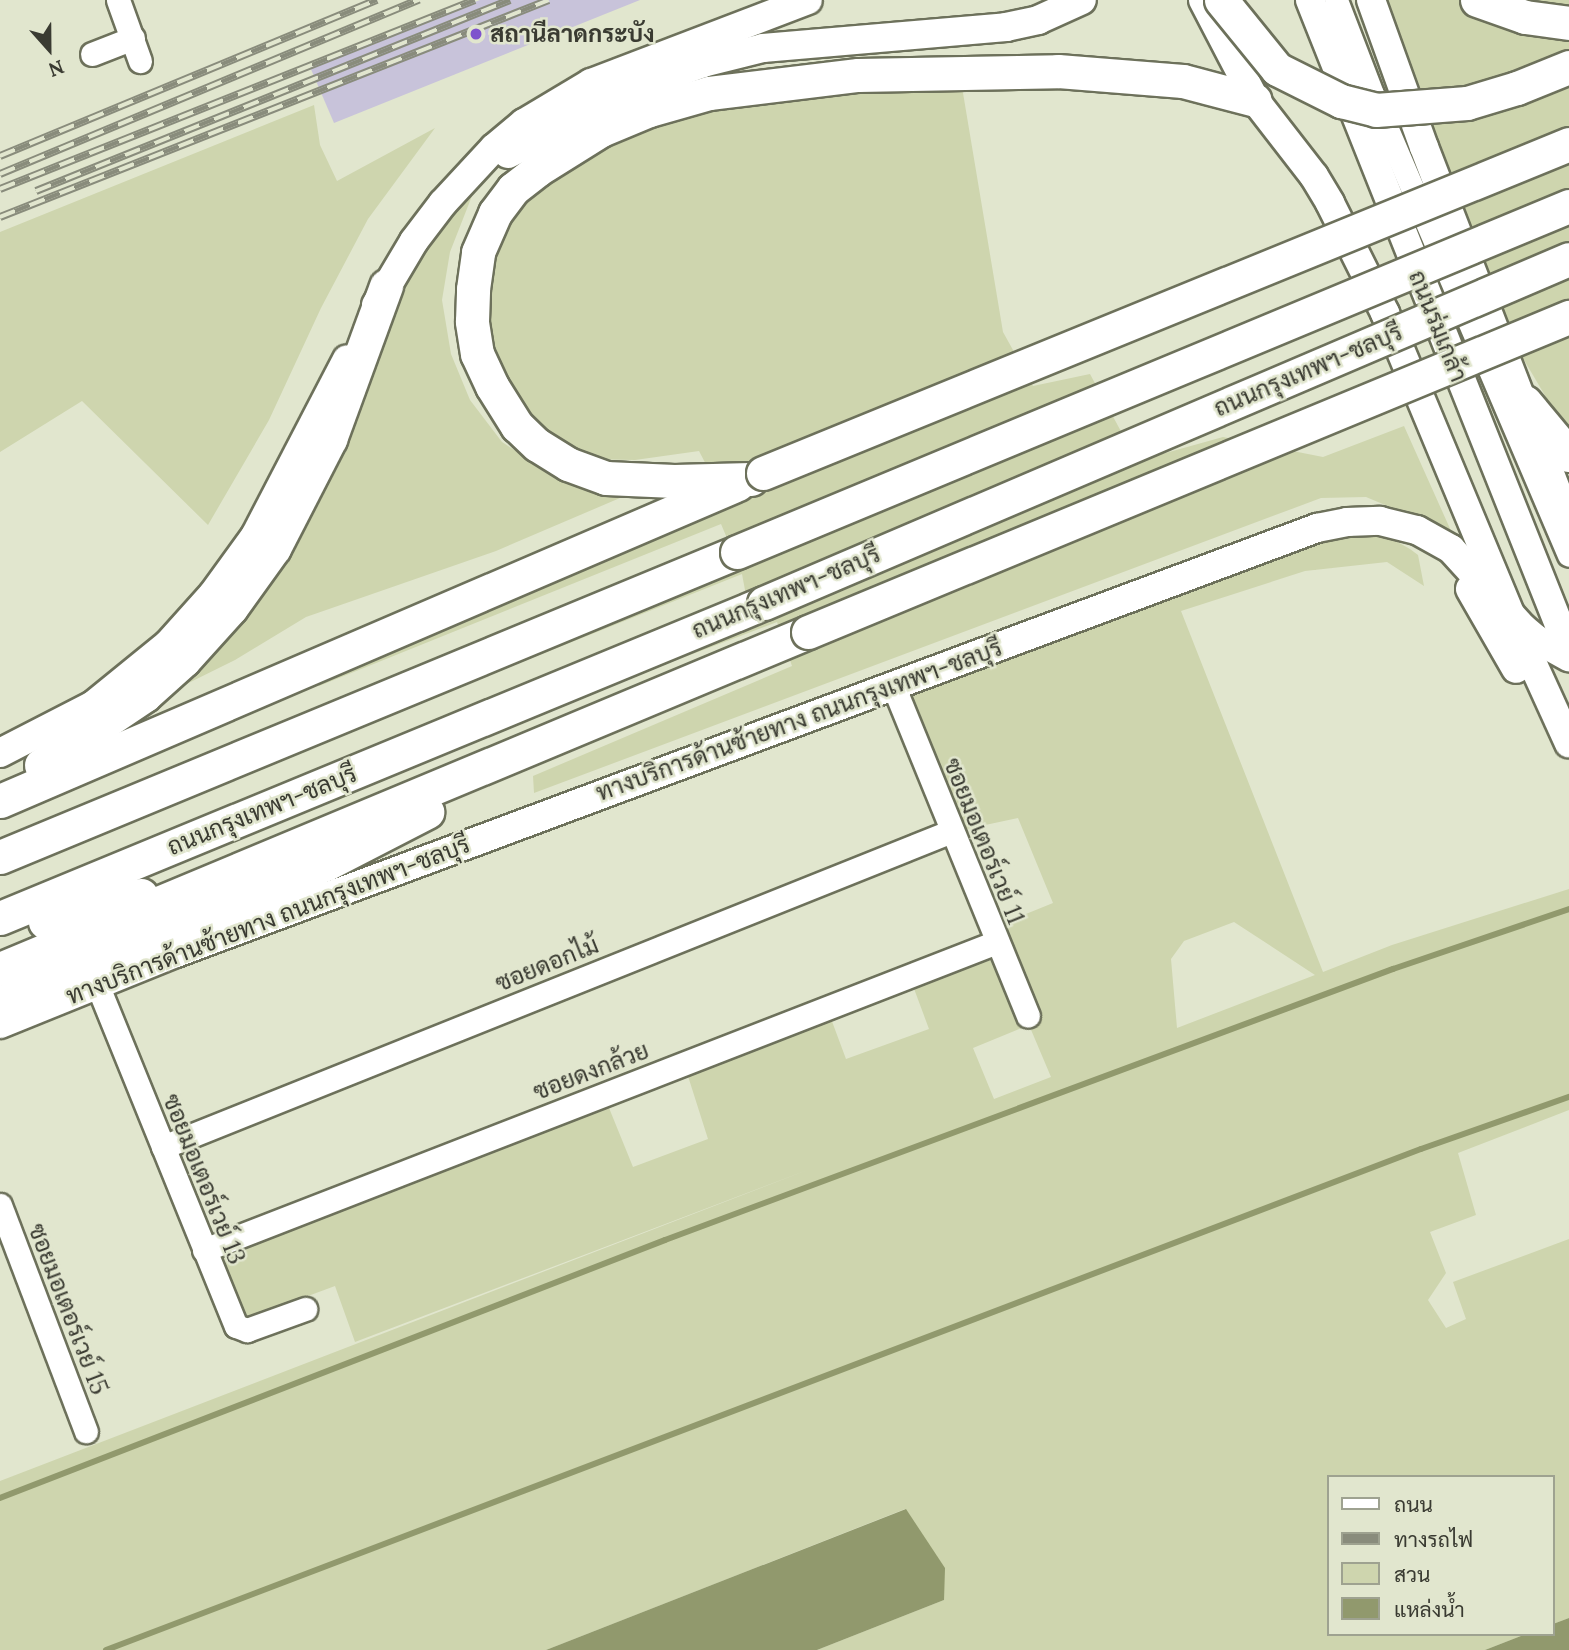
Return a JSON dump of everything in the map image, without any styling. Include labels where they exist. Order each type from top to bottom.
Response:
[{"type":"highway","points":[[1221,0],[1277,69],[1341,101],[1376,110],[1467,103],[1517,88],[1569,67]]},
{"type":"highway","points":[[1477,0],[1525,17],[1569,23]]},
{"type":"highway","points":[[757,476],[674,481],[606,478],[568,464],[537,445],[517,426],[492,386],[477,354],[472,321],[473,289],[478,252],[495,213],[513,189],[537,170],[601,130],[649,110],[709,93],[858,75],[1058,71],[1183,81],[1255,100]]},
{"type":"highway","points":[[0,800],[757,476],[1569,144]]},
{"type":"highway","name":"ถนนกรุงเทพฯ-ชลบุรี","points":[[0,857],[1569,206]]},
{"type":"highway","name":"ถนนกรุงเทพฯ-ชลบุรี","points":[[0,918],[764,603],[1569,259]]},
{"type":"highway","points":[[0,790],[106,724],[145,695],[184,660],[231,608],[274,548],[324,452],[386,286]]},
{"type":"highway","points":[[0,969],[1569,317]]},
{"type":"highway","points":[[1525,402],[1556,453]]},
{"type":"highway","points":[[0,1003],[327,864],[582,725]]},
{"type":"highway","points":[[0,939],[96,904],[212,882]]},
{"type":"main road","points":[[0,753],[81,712],[131,677],[168,644],[213,594],[255,536],[386,286],[414,241],[462,180],[524,123],[591,83],[808,0]]},
{"type":"main road","points":[[462,180],[549,131],[642,85],[703,63],[762,48],[1006,27],[1038,20],[1082,0]]},
{"type":"main road","points":[[1202,0],[1255,100],[1314,176],[1355,251],[1429,414],[1511,616],[1569,743]]},
{"type":"main road","name":"ถนนร่มเกล้า","points":[[1310,0],[1427,300],[1568,645]]},
{"type":"main road","points":[[1371,0],[1424,147],[1525,402]]},
{"type":"main road","points":[[1556,453],[1569,485]]},
{"type":"main road","points":[[1556,453],[1569,523]]},
{"type":"main road","name":"ทางบริการด้านซ้ายทาง ถนนกรุงเทพฯ-ชลบุรี","points":[[0,1024],[97,984],[1317,528],[1346,522],[1380,521],[1416,530],[1451,549],[1511,616],[1536,639],[1568,645]]},
{"type":"main road","points":[[1416,530],[1452,563],[1468,585],[1497,633],[1542,720],[1569,758]]},
{"type":"street","points":[[118,0],[140,61]]},
{"type":"street","points":[[1336,0],[1372,94],[1569,555]]},
{"type":"street","points":[[92,54],[132,38]]},
{"type":"street","name":"ซอยมอเตอร์เวย์ 11","points":[[893,685],[1028,1016]]},
{"type":"street","name":"ซอยดอกไม้","points":[[163,1147],[952,831]]},
{"type":"street","name":"ซอยดงกล้วย","points":[[204,1250],[997,942]]},
{"type":"street","name":"ซอยมอเตอร์เวย์ 13","points":[[97,984],[232,1319],[240,1329],[247,1330],[305,1309]]},
{"type":"street","name":"ซอยมอเตอร์เวย์ 15","points":[[0,1205],[86,1431]]},
{"type":"green space","points":[[1378,0],[1569,0],[1569,436],[1502,323]]},
{"type":"green space","points":[[961,81],[1003,332],[1033,386],[1090,374],[1137,461],[1223,437],[1323,457],[1404,426],[1456,542],[1414,517],[1366,497],[1321,498],[534,793],[533,776],[792,666],[777,622],[510,723],[750,617],[742,574],[272,762],[738,564],[721,524],[319,686],[313,675],[726,503],[699,451],[635,460],[586,459],[533,430],[490,367],[478,287],[526,186],[684,106]]},
{"type":"green space","points":[[314,105],[320,145],[337,181],[435,128],[368,219],[321,308],[269,420],[208,525],[82,401],[0,452],[0,232]]},
{"type":"green space","points":[[479,178],[450,252],[442,300],[451,354],[470,400],[502,442],[539,466],[578,478],[641,489],[496,551],[306,617],[235,660],[142,706],[395,285]]},
{"type":"green space","points":[[1341,530],[1385,535],[1418,555],[1424,586],[1387,562],[1305,571],[1181,611],[1323,972],[1392,945],[1569,889],[1569,1110],[1458,1153],[1476,1215],[1430,1232],[1446,1273],[1428,1300],[1446,1328],[1466,1319],[1453,1282],[1569,1239],[1569,1618],[1555,1623],[1555,1475],[1328,1475],[1328,1636],[1521,1636],[1485,1650],[817,1650],[944,1600],[905,1509],[546,1650],[0,1650],[0,1481],[810,1169],[355,1342],[335,1286],[243,1320],[215,1255],[607,1103],[633,1167],[708,1139],[687,1073],[830,1016],[846,1059],[929,1029],[913,986],[1000,957],[989,929],[1053,903],[1018,818],[943,834],[900,691]],"holes":[[[1234,922],[1315,975],[1177,1028],[1171,959],[1184,941]],[[1029,1025],[1051,1077],[994,1099],[973,1048]]]},
{"type":"water","points":[[906,1509],[945,1568],[944,1600],[817,1650],[546,1650]]},
{"type":"water","points":[[1569,1618],[1569,1650],[1485,1650],[1521,1636],[1555,1636],[1555,1623]]},
{"type":"building","name":"สถานีลาดกระบัง","points":[[480,0],[640,0],[334,123],[310,67]]},
{"type":"waterway","points":[[0,1498],[665,1240],[1393,969],[1569,909]]},
{"type":"waterway","points":[[106,1650],[1421,1149],[1569,1097]]},
{"type":"railway","points":[[0,156],[377,0]]},
{"type":"railway","points":[[0,174],[419,0]]},
{"type":"railway","points":[[0,189],[475,0]]},
{"type":"railway","points":[[36,191],[510,0]]},
{"type":"railway","points":[[0,217],[549,0]]},
{"type":"place","name":"สถานีลาดกระบัง","points":[[476,34]]}]
